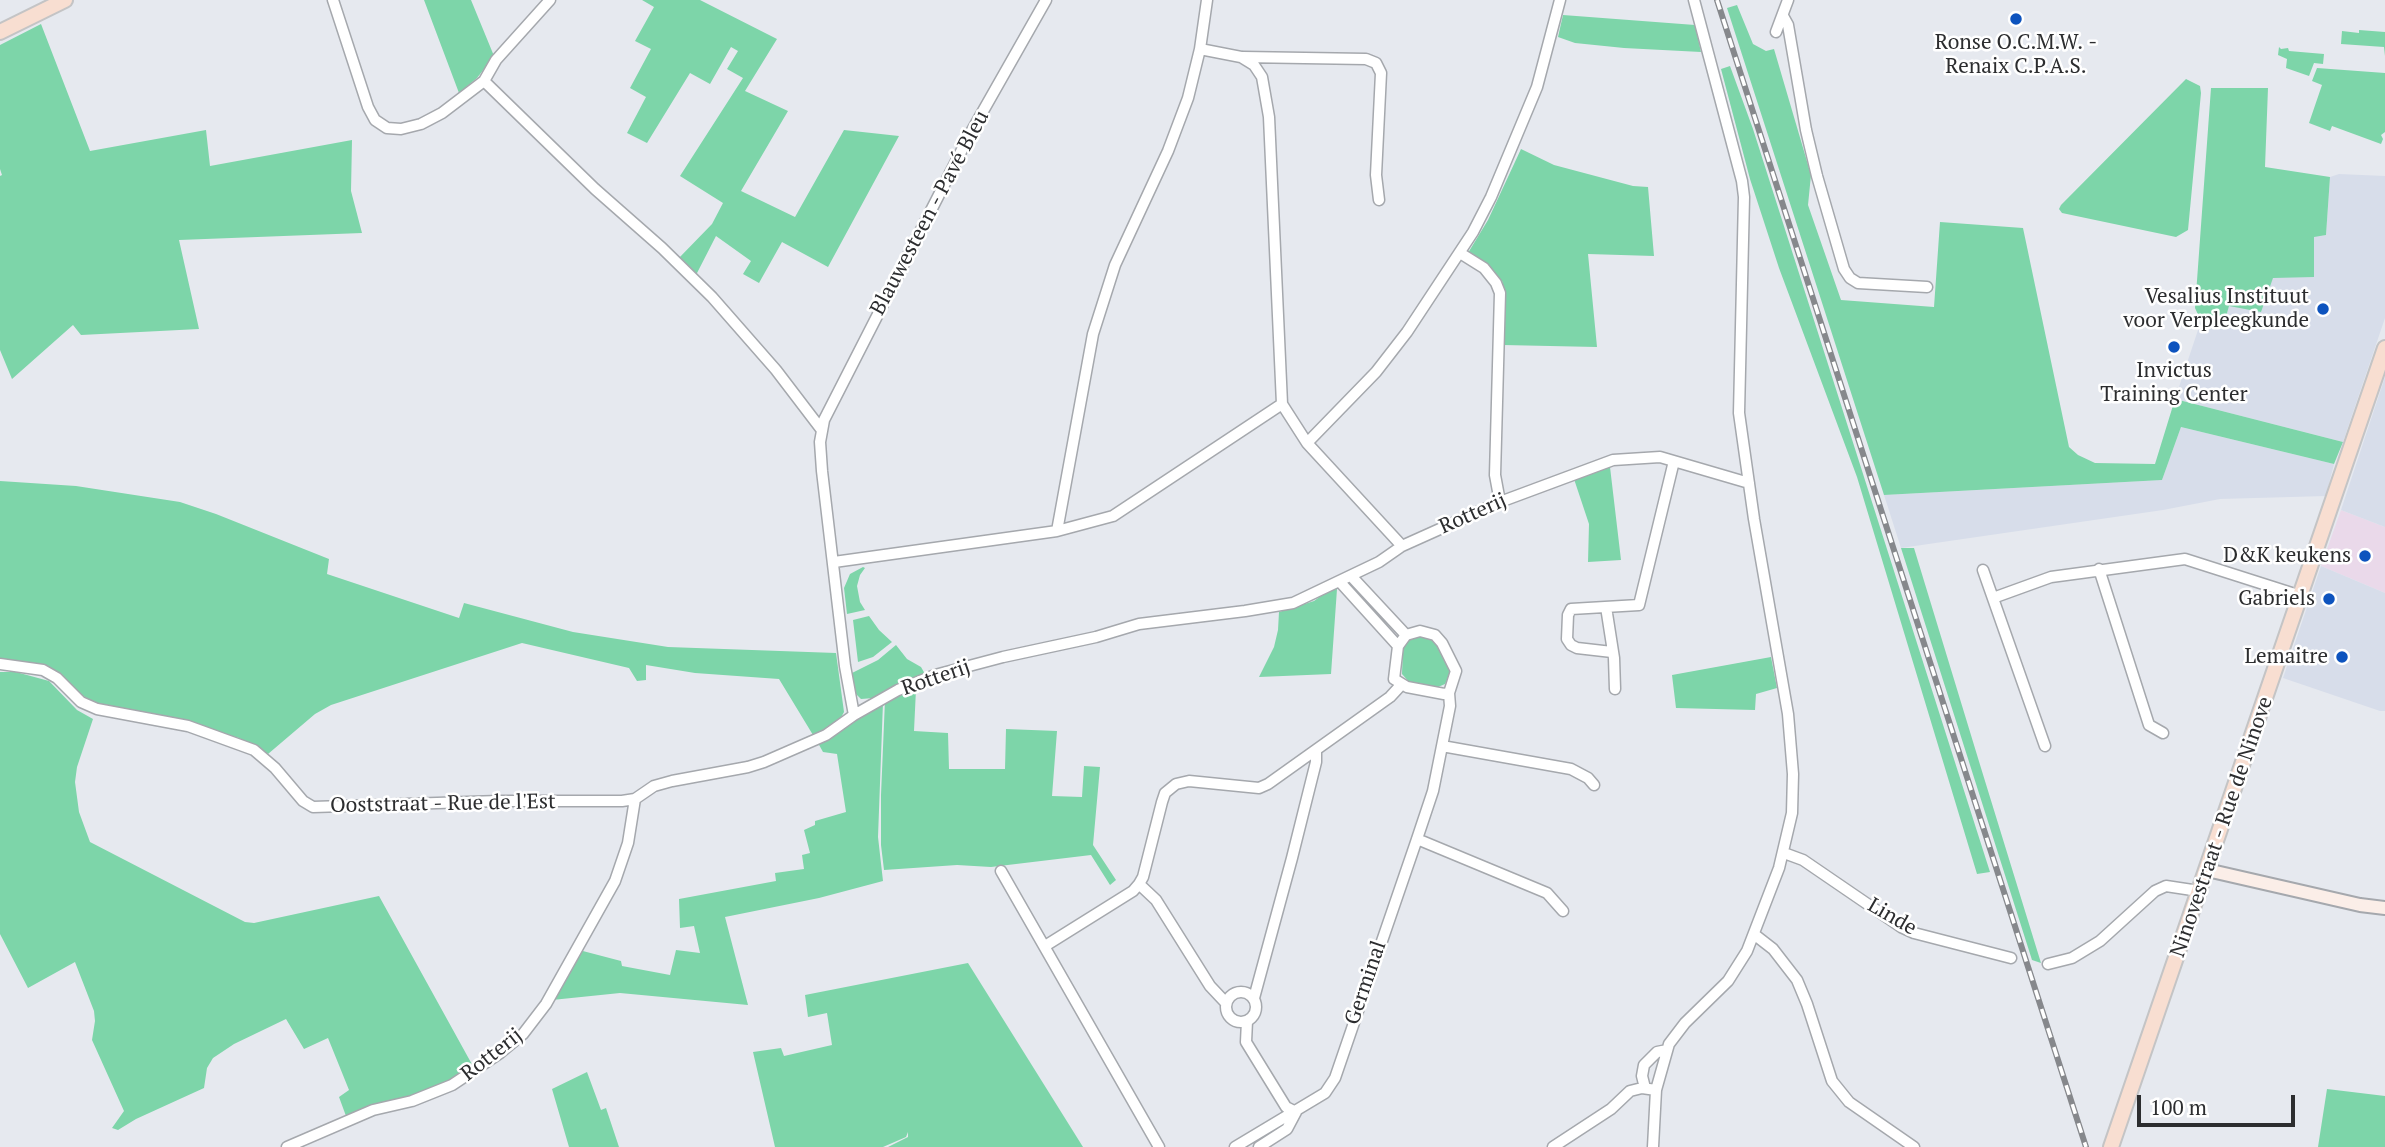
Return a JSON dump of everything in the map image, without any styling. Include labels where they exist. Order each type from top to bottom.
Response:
[{"type":"main road","points":[[0,32],[65,0]]},
{"type":"main road","name":"Ninovestraat - Rue de Ninove","points":[[2111,1147],[2385,348]]},
{"type":"main road","points":[[2207,870],[2360,905],[2385,908]]},
{"type":"street","points":[[333,0],[368,107],[375,120],[382,125],[401,129],[421,124],[442,113],[484,81],[496,60],[550,0]]},
{"type":"street","name":"Blauwesteen - Pavé Bleu","points":[[821,429],[839,386],[936,198],[1046,0]]},
{"type":"street","points":[[1057,531],[1093,334],[1115,265],[1168,151],[1188,98],[1200,49],[1207,0]]},
{"type":"street","points":[[1307,443],[1376,372],[1407,332],[1460,253],[1491,197],[1537,87],[1560,0]]},
{"type":"street","points":[[1653,1147],[1651,1089],[1667,1049],[1685,1023],[1728,981],[1755,935],[1784,853],[1792,813],[1790,729],[1749,483],[1738,396],[1742,181],[1694,0]]},
{"type":"street","points":[[1776,32],[1788,0]]},
{"type":"street","points":[[1783,16],[1788,25],[1806,130],[1843,269],[1858,283],[1927,287]]},
{"type":"street","points":[[1200,49],[1241,57],[1366,60],[1377,63],[1381,73],[1376,175],[1379,200]]},
{"type":"street","points":[[1241,57],[1254,65],[1262,77],[1269,117],[1282,404],[1307,443],[1402,546]]},
{"type":"street","points":[[484,81],[712,297],[776,370],[821,429],[822,471],[845,666],[854,715]]},
{"type":"street","points":[[1460,253],[1484,268],[1500,293],[1495,475],[1500,502]]},
{"type":"street","points":[[834,562],[1057,531],[1113,516],[1282,404]]},
{"type":"street","name":"Rotterij","points":[[287,1147],[373,1110],[412,1101],[452,1086],[523,1034],[546,1004],[615,881],[628,843],[635,799],[654,786],[764,762],[826,735],[854,715],[898,690],[935,675],[1097,637],[1139,624],[1286,604],[1352,577],[1402,546],[1500,502],[1613,460],[1649,456],[1749,483]]},
{"type":"street","points":[[1612,652],[1571,645],[1567,639],[1568,615],[1572,609],[1639,605],[1674,461]]},
{"type":"street","points":[[1993,598],[2050,577],[2185,559],[2301,596]]},
{"type":"street","points":[[2099,569],[2149,725],[2163,733]]},
{"type":"street","points":[[1983,570],[2045,746]]},
{"type":"street","points":[[1352,577],[1406,635],[1398,646],[1394,679],[1407,687],[1449,693]]},
{"type":"street","points":[[1340,582],[1398,646]]},
{"type":"street","points":[[1606,607],[1615,689]]},
{"type":"street","name":"Germinal","points":[[1235,1147],[1325,1093],[1335,1078],[1417,839],[1433,790],[1450,706],[1449,693],[1456,671],[1435,635],[1420,631],[1406,635]]},
{"type":"street","name":"Ooststraat - Rue de l'Est","points":[[0,664],[43,670],[57,678],[81,702],[97,709],[188,726],[254,750],[275,768],[303,801],[313,807],[635,799]]},
{"type":"street","points":[[1045,946],[1133,891],[1139,884],[1161,802],[1176,784],[1189,781],[1259,788],[1390,697],[1402,684]]},
{"type":"street","points":[[1442,746],[1571,769],[1588,778],[1594,785]]},
{"type":"street","points":[[1254,998],[1238,991],[1226,1003],[1226,1010],[1232,1019],[1238,1022],[1247,1021],[1254,1016],[1254,998],[1290,868],[1317,750]]},
{"type":"street","points":[[1417,839],[1547,893],[1563,911]]},
{"type":"street","name":"Linde","points":[[1784,853],[1802,860],[1901,927],[2011,958]]},
{"type":"street","points":[[1001,871],[1159,1147]]},
{"type":"street","points":[[1139,884],[1156,900],[1210,986],[1226,1003]]},
{"type":"street","points":[[2048,964],[2072,958],[2100,941],[2155,891],[2166,886],[2199,891]]},
{"type":"street","points":[[1755,935],[1773,949],[1797,980],[1832,1081],[1849,1102],[1914,1147]]},
{"type":"street","points":[[1247,1021],[1246,1042],[1286,1107],[1296,1112]]},
{"type":"street","points":[[1651,1089],[1642,1076],[1644,1065],[1657,1052],[1667,1049]]},
{"type":"street","points":[[1553,1147],[1611,1109],[1630,1091],[1651,1089]]},
{"type":"street","name":"Germinal","points":[[1259,1147],[1287,1129],[1296,1112]]},
{"type":"shaded area","name":"Vesalius Instituut voor Verpleegkunde","points":[[2339,174],[2385,176],[2385,318],[2343,442],[2175,399],[2201,321],[2222,327],[2229,306],[2273,278],[2314,236],[2326,235],[2330,177]]},
{"type":"shaded area","points":[[2385,377],[2385,527],[2341,510]]},
{"type":"shaded area","points":[[2181,427],[2334,464],[2326,496],[2220,499],[2163,510],[1901,548],[1884,495],[2162,480]]},
{"type":"shaded area","points":[[2341,510],[2385,527],[2385,593],[2321,566]]},
{"type":"shaded area","points":[[2321,566],[2385,593],[2385,711],[2283,678]]},
{"type":"green space","points":[[424,0],[471,0],[494,56],[477,78],[459,93]]},
{"type":"green space","points":[[642,0],[700,0],[777,39],[745,91],[788,111],[741,191],[795,217],[844,130],[899,136],[828,267],[782,242],[759,283],[743,274],[751,261],[716,236],[696,275],[678,259],[712,224],[723,203],[680,176],[743,78],[727,69],[738,51],[731,47],[710,84],[690,73],[647,143],[627,133],[646,97],[630,88],[651,49],[635,41],[654,7]]},
{"type":"green space","points":[[1737,5],[1753,44],[1766,51],[1774,49],[1811,175],[1808,205],[1841,300],[1934,307],[1940,222],[2023,228],[2069,447],[2078,455],[2095,463],[2155,464],[2175,399],[2343,442],[2334,464],[2181,427],[2162,480],[1884,495],[1727,8]]},
{"type":"green space","points":[[1563,15],[1695,25],[1701,52],[1575,43],[1558,37]]},
{"type":"green space","points":[[41,24],[90,151],[206,130],[210,166],[352,140],[351,191],[362,233],[179,240],[199,329],[81,335],[73,325],[12,379],[0,350],[0,45]]},
{"type":"green space","points":[[2359,30],[2385,32],[2385,56],[2384,47],[2341,44],[2342,31],[2359,33]]},
{"type":"green space","points":[[2279,47],[2288,48],[2289,51],[2324,54],[2323,64],[2314,63],[2309,76],[2286,68],[2287,59],[2278,55]]},
{"type":"green space","points":[[1730,66],[1753,129],[1990,872],[1977,874],[1857,477],[1779,268],[1750,179],[1721,69]]},
{"type":"green space","points":[[2317,68],[2385,73],[2385,132],[2381,135],[2381,144],[2332,126],[2330,131],[2309,123],[2322,85],[2312,81]]},
{"type":"green space","points":[[2186,79],[2200,86],[2201,93],[2188,230],[2176,237],[2062,213],[2059,209],[2061,205]]},
{"type":"green space","points":[[2211,88],[2268,88],[2265,167],[2330,177],[2326,235],[2314,237],[2314,277],[2273,278],[2261,312],[2229,306],[2223,327],[2201,321],[2195,308]]},
{"type":"green space","points":[[1521,149],[1554,165],[1633,186],[1648,187],[1654,256],[1588,254],[1597,347],[1503,345],[1502,281],[1468,253],[1488,220]]},
{"type":"green space","points":[[1610,467],[1621,560],[1588,562],[1589,524],[1574,479]]},
{"type":"green space","points":[[0,481],[76,486],[180,502],[329,559],[327,574],[459,618],[464,603],[573,632],[668,647],[836,653],[844,712],[838,723],[813,735],[779,679],[695,673],[646,665],[646,680],[637,681],[629,668],[522,643],[331,705],[315,714],[268,754],[239,738],[188,723],[104,707],[81,695],[60,674],[30,663],[0,661]]},
{"type":"green space","points":[[1901,548],[1914,548],[2041,963],[2032,960]]},
{"type":"green space","points":[[865,568],[857,586],[860,602],[865,610],[847,614],[844,588],[850,574]]},
{"type":"green space","points":[[1337,589],[1331,674],[1259,677],[1274,647],[1279,612],[1314,601],[1329,590]]},
{"type":"green space","points":[[869,616],[892,642],[873,657],[858,662],[853,620]]},
{"type":"green space","points":[[1420,636],[1434,641],[1450,667],[1451,673],[1445,684],[1438,687],[1409,682],[1402,674],[1403,646],[1409,638]]},
{"type":"green space","points":[[896,645],[907,659],[921,667],[925,674],[874,698],[861,699],[855,693],[852,673],[878,660]]},
{"type":"green space","points":[[1771,657],[1777,688],[1756,694],[1755,710],[1676,708],[1672,675]]},
{"type":"green space","points":[[0,672],[16,672],[49,681],[77,710],[93,719],[77,767],[75,782],[79,812],[90,842],[245,922],[254,923],[379,896],[474,1068],[440,1088],[346,1116],[339,1097],[349,1090],[328,1038],[304,1049],[286,1019],[234,1044],[213,1058],[207,1068],[204,1088],[118,1130],[112,1128],[124,1111],[92,1040],[94,1011],[75,962],[28,988],[0,934]]},
{"type":"green space","points":[[916,689],[914,731],[948,733],[949,769],[1005,769],[1006,729],[1057,731],[1052,796],[1082,797],[1084,766],[1100,767],[1093,845],[1116,880],[1110,885],[1091,855],[991,867],[957,865],[884,870],[881,795],[885,700]]},
{"type":"green space","points":[[883,702],[878,837],[883,881],[819,898],[725,917],[748,1005],[620,993],[552,1000],[579,950],[621,961],[622,966],[670,975],[676,950],[700,953],[694,926],[680,928],[679,899],[776,881],[775,873],[804,869],[802,855],[810,853],[804,830],[815,825],[815,821],[846,812],[837,754],[823,752],[818,743]]},
{"type":"green space","points":[[968,963],[1083,1147],[888,1147],[908,1137],[908,1132],[906,1137],[883,1147],[775,1147],[753,1052],[781,1048],[784,1056],[832,1045],[827,1013],[808,1017],[805,995]]},
{"type":"green space","points":[[587,1072],[601,1110],[606,1108],[619,1147],[569,1147],[552,1089]]},
{"type":"green space","points":[[2327,1089],[2385,1096],[2385,1147],[2318,1147]]},
{"type":"railway","points":[[1717,0],[2086,1147]]},
{"type":"place","name":"Ronse O.C.M.W. - Renaix C.P.A.S.","points":[[2016,19]]},
{"type":"place","name":"Vesalius Instituut voor Verpleegkunde","points":[[2323,309]]},
{"type":"place","name":"Invictus Training Center","points":[[2174,347]]},
{"type":"place","name":"D&K keukens","points":[[2365,556]]},
{"type":"place","name":"Gabriels","points":[[2329,599]]},
{"type":"place","name":"Lemaitre","points":[[2342,657]]}]
